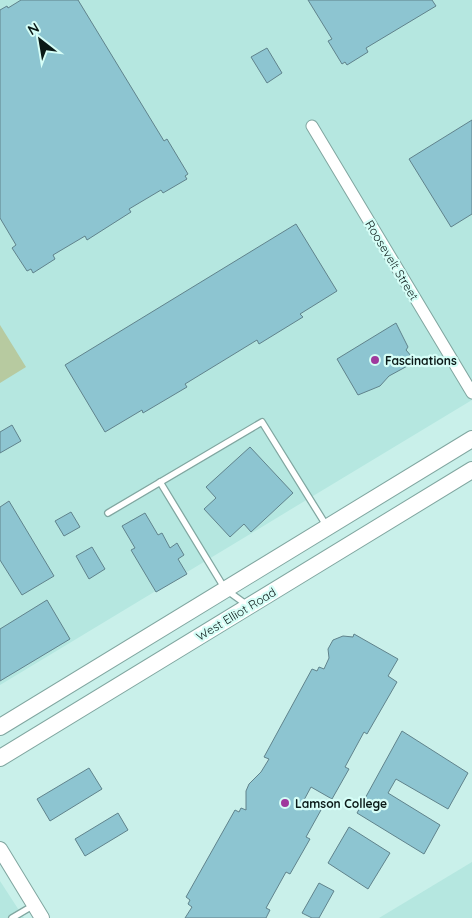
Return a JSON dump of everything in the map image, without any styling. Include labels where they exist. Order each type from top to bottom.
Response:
[{"type":"main road","points":[[0,727],[472,439]]},
{"type":"main road","name":"West Elliot Road","points":[[0,758],[472,470]]},
{"type":"street","name":"Roosevelt Street","points":[[312,126],[472,393]]},
{"type":"street","points":[[0,849],[42,918]]},
{"type":"lane","points":[[108,513],[262,422],[327,527]]},
{"type":"lane","points":[[160,482],[225,589],[248,606]]},
{"type":"lane","points":[[12,918],[34,904]]},
{"type":"shaded area","points":[[0,0],[472,0],[472,400],[0,685]]},
{"type":"shaded area","points":[[472,862],[472,918],[379,918]]},
{"type":"shaded area","points":[[0,881],[24,918],[0,918]]},
{"type":"green space","points":[[0,325],[26,367],[0,383]]},
{"type":"building","points":[[21,0],[78,0],[164,141],[167,139],[188,174],[185,176],[187,179],[163,193],[161,190],[129,209],[131,212],[87,240],[85,236],[53,255],[55,259],[33,273],[31,269],[27,271],[12,248],[16,245],[0,218],[0,10],[7,6],[8,8]]},
{"type":"building","points":[[308,0],[432,0],[436,6],[366,48],[368,52],[347,65],[345,62],[342,64],[328,41],[332,39]]},
{"type":"building","points":[[267,48],[282,73],[267,83],[251,57]]},
{"type":"building","points":[[472,120],[472,214],[451,227],[409,159]]},
{"type":"building","points":[[296,224],[337,291],[300,314],[303,317],[259,344],[257,340],[185,384],[187,387],[143,413],[142,410],[105,432],[65,365]]},
{"type":"building","name":"Fascinations","points":[[396,323],[408,347],[406,350],[412,357],[411,364],[389,376],[380,386],[358,395],[337,359]]},
{"type":"building","points":[[12,425],[21,441],[0,453],[0,432]]},
{"type":"building","points":[[250,447],[293,493],[251,532],[244,524],[230,537],[204,509],[216,498],[206,487]]},
{"type":"building","points":[[9,501],[54,576],[22,595],[0,560],[0,507]]},
{"type":"building","points":[[71,512],[80,527],[64,536],[55,521]]},
{"type":"building","points":[[145,513],[158,535],[162,533],[170,548],[177,543],[184,555],[178,559],[187,574],[156,592],[131,550],[135,548],[122,526]]},
{"type":"building","points":[[92,547],[105,569],[89,579],[76,556]]},
{"type":"building","points":[[47,600],[70,639],[0,681],[0,629]]},
{"type":"building","points":[[354,634],[398,659],[388,676],[397,682],[367,734],[364,732],[345,767],[349,769],[332,799],[311,787],[304,800],[321,810],[306,837],[310,839],[290,874],[286,872],[266,908],[270,910],[266,918],[185,918],[192,907],[188,904],[190,900],[186,897],[235,810],[239,812],[241,808],[246,810],[246,791],[249,784],[261,772],[269,759],[264,757],[312,669],[317,671],[319,667],[324,669],[329,658],[328,649],[333,640],[343,636],[353,637]]},
{"type":"building","points":[[402,731],[468,773],[448,809],[396,779],[388,793],[440,825],[424,854],[357,813]]},
{"type":"building","points":[[89,768],[102,789],[50,821],[37,799]]},
{"type":"building","points":[[118,813],[128,830],[85,856],[75,839]]},
{"type":"building","points":[[349,827],[390,853],[368,889],[328,863]]},
{"type":"building","points":[[319,883],[334,891],[319,918],[312,918],[302,913]]},
{"type":"place","name":"Fascinations","points":[[375,360]]},
{"type":"place","name":"Lamson College","points":[[285,803]]}]
